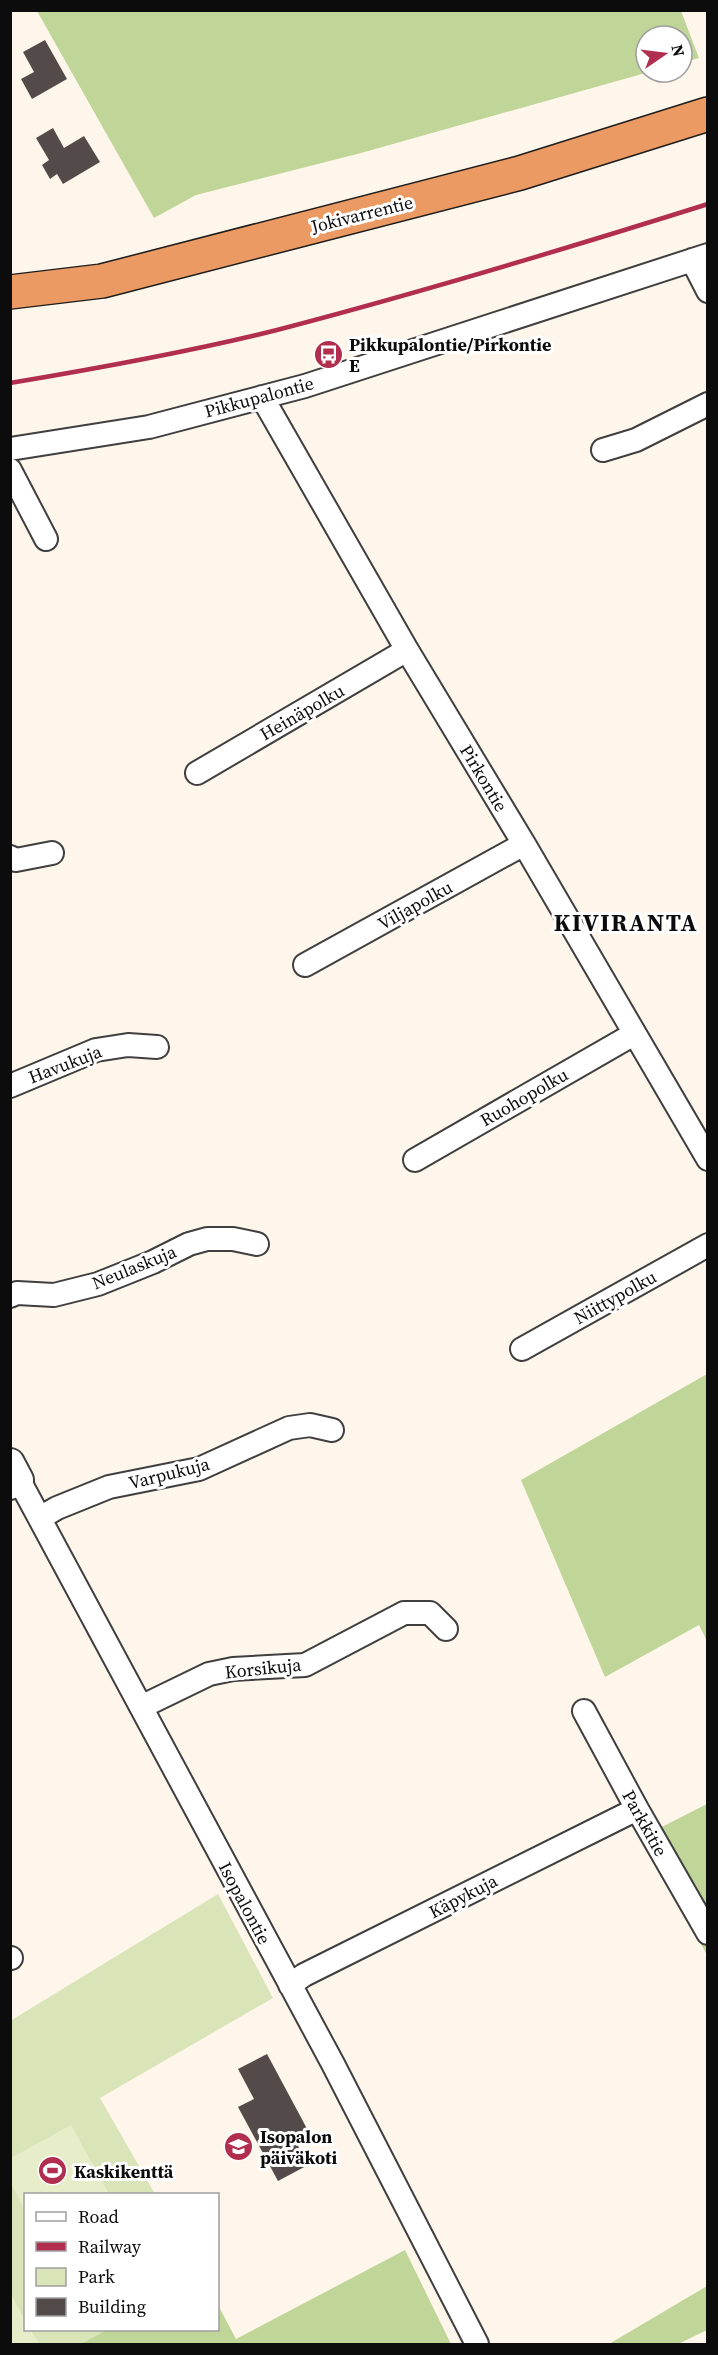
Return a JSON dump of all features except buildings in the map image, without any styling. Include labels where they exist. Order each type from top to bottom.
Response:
[{"type":"highway","name":"Jokivarrentie","points":[[10,292],[113,278],[520,173],[708,114]]},
{"type":"street","points":[[700,258],[708,291]]},
{"type":"street","name":"Pikkupalontie","points":[[10,449],[149,426],[305,386],[700,258]]},
{"type":"street","name":"Pirkontie","points":[[262,397],[407,650],[524,844],[708,1159]]},
{"type":"street","points":[[603,450],[636,440],[708,404]]},
{"type":"street","points":[[10,470],[46,539]]},
{"type":"street","name":"Heinäpolku","points":[[197,773],[407,650]]},
{"type":"street","name":"Viljapolku","points":[[305,965],[524,844]]},
{"type":"street","points":[[10,857],[16,860],[52,853]]},
{"type":"street","name":"Ruohopolku","points":[[415,1160],[634,1035]]},
{"type":"street","name":"Havukuja","points":[[10,1086],[96,1050],[128,1045],[157,1047]]},
{"type":"street","name":"Neulaskuja","points":[[10,1296],[17,1293],[54,1295],[98,1284],[153,1263],[189,1244],[207,1239],[233,1239],[256,1244]]},
{"type":"street","name":"Niittypolku","points":[[522,1349],[708,1245]]},
{"type":"street","name":"Varpukuja","points":[[40,1518],[57,1508],[109,1487],[199,1469],[290,1428],[310,1425],[332,1430]]},
{"type":"street","name":"Isopalontie","points":[[13,1476],[40,1518],[290,1984],[477,2344]]},
{"type":"street","name":"Korsikuja","points":[[141,1707],[209,1674],[233,1669],[305,1665],[404,1613],[430,1613],[446,1629]]},
{"type":"street","name":"Parkkitie","points":[[584,1711],[636,1809],[708,1934]]},
{"type":"street","name":"Käpykuja","points":[[290,1984],[636,1809]]},
{"type":"green space","points":[[37,11],[681,11],[686,24],[634,24],[634,76],[361,153],[196,195],[154,218]]},
{"type":"green space","points":[[694,45],[699,58],[694,59]]},
{"type":"green space","points":[[707,1374],[707,1641],[699,1625],[605,1677],[521,1480]]},
{"type":"green space","points":[[707,1804],[707,1955],[642,1837]]},
{"type":"green space","points":[[218,1894],[273,1998],[100,2098],[154,2193],[24,2193],[24,2319],[10,2294],[10,2021]]},
{"type":"green space","name":"Kaskikenttä","points":[[71,2125],[108,2193],[24,2193],[24,2209],[11,2183],[11,2158]]},
{"type":"green space","points":[[405,2250],[451,2344],[81,2344],[104,2331],[219,2331],[219,2307],[236,2339]]},
{"type":"green space","points":[[707,2286],[707,2330],[678,2344],[609,2344]]},
{"type":"green space","points":[[11,2294],[24,2319],[24,2331],[31,2331],[39,2344],[11,2344]]},
{"type":"green space","points":[[31,2331],[104,2331],[81,2344],[39,2344]]},
{"type":"railway","points":[[10,383],[144,359],[277,330],[493,270],[708,204]]},
{"type":"place","name":"Pikkupalontie/Pirkontie E","points":[[328,354]]},
{"type":"place","name":"Isopalon päiväkoti","points":[[239,2146]]},
{"type":"place","name":"Kaskikenttä","points":[[53,2171]]},
{"type":"district","name":"KIVIRANTA","points":[[626,922]]}]
